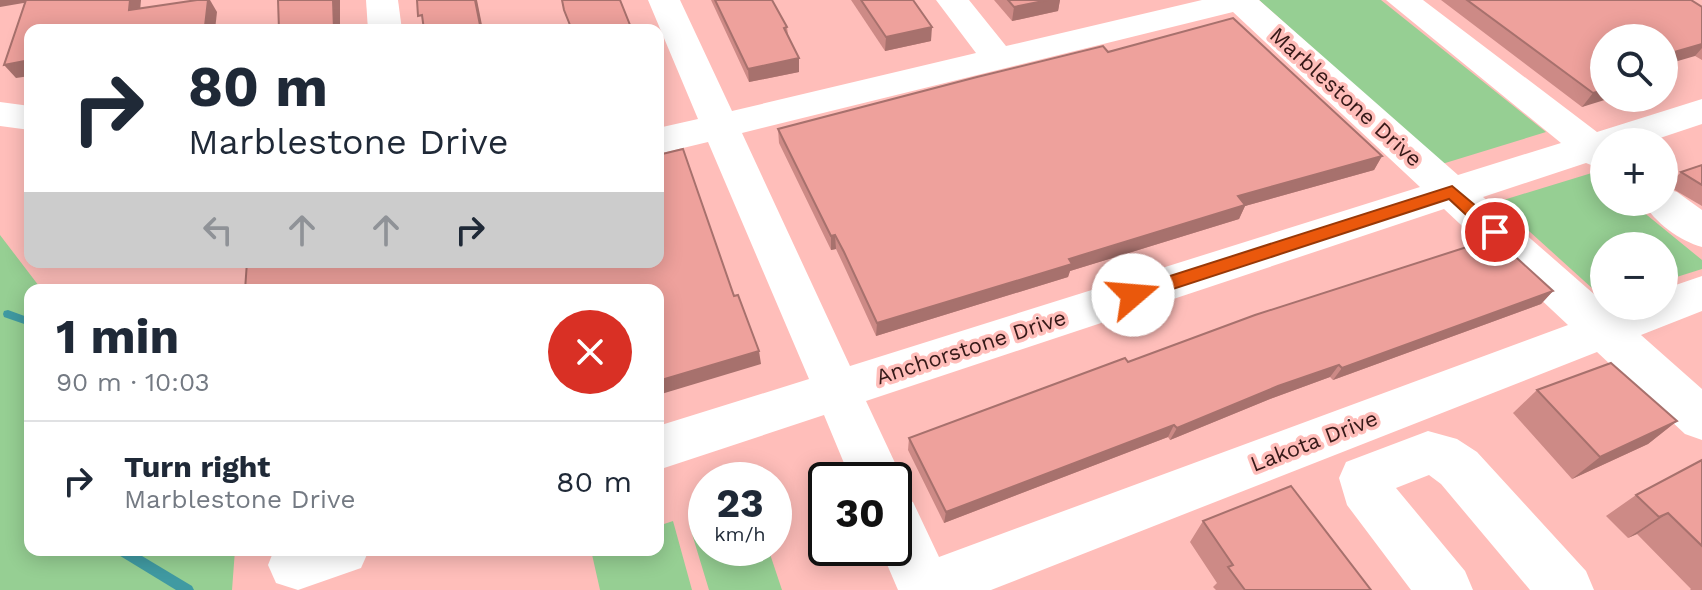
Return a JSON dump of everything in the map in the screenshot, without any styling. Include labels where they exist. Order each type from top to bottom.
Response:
[{"type":"street","points":[[382,0],[384,24]]},
{"type":"street","points":[[664,0],[869,462]]},
{"type":"street","points":[[952,0],[998,59]]},
{"type":"street","points":[[664,140],[1240,0]]},
{"type":"street","name":"Marblestone Drive","points":[[1240,0],[1702,419]]},
{"type":"street","points":[[1402,0],[1590,138]]},
{"type":"street","name":"Anchorstone Drive","points":[[1655,128],[1702,111]]},
{"type":"street","points":[[0,114],[24,117]]},
{"type":"street","name":"Anchorstone Drive","points":[[664,446],[1452,192],[1590,151]]},
{"type":"street","points":[[1678,214],[1702,232]]},
{"type":"street","name":"Lakota Drive","points":[[926,589],[1702,293]]},
{"type":"street","points":[[1445,590],[1365,489],[1364,478],[1428,453],[1439,455],[1459,468],[1566,590]]},
{"type":"street","points":[[912,558],[926,589]]},
{"type":"green space","points":[[1259,0],[1381,0],[1546,132],[1442,164]]},
{"type":"green space","points":[[1590,174],[1590,216],[1648,216],[1668,232],[1590,232],[1590,286],[1497,202]]},
{"type":"green space","points":[[0,235],[37,284],[24,284],[24,556],[235,556],[232,590],[0,590]]},
{"type":"green space","points":[[1678,240],[1702,260],[1702,269],[1678,277]]},
{"type":"green space","points":[[673,521],[692,590],[600,590],[592,556],[664,556],[664,524]]},
{"type":"green space","points":[[702,566],[774,566],[782,590],[709,590]]},
{"type":"building","points":[[26,0],[130,0],[129,10],[208,0],[205,24],[24,24],[24,61],[4,65]]},
{"type":"building","points":[[278,0],[333,0],[334,24],[279,24]]},
{"type":"building","points":[[417,0],[475,0],[480,24],[423,24],[422,15],[418,16]]},
{"type":"building","points":[[562,0],[620,0],[630,24],[570,24]]},
{"type":"building","points":[[715,0],[772,0],[799,58],[748,69]]},
{"type":"building","points":[[861,0],[913,0],[932,27],[886,37]]},
{"type":"building","points":[[1008,0],[1048,0],[1014,7]]},
{"type":"building","points":[[1467,0],[1691,0],[1702,7],[1702,44],[1678,51],[1678,24],[1590,24],[1590,91]]},
{"type":"building","points":[[1233,18],[1382,156],[1238,196],[1245,205],[1069,259],[1072,264],[877,323],[844,252],[835,235],[831,236],[778,129],[1103,46],[1108,52]]},
{"type":"building","points":[[683,149],[734,296],[738,295],[759,351],[664,379],[664,284],[245,284],[247,268],[664,268],[664,154]]},
{"type":"building","points":[[1702,165],[1702,185],[1681,172]]},
{"type":"building","points":[[1495,238],[1553,291],[1342,368],[1339,365],[1278,386],[1177,428],[1174,425],[946,512],[909,438],[1125,358],[1128,362],[1255,315]]},
{"type":"building","points":[[1611,363],[1677,421],[1600,457],[1537,390]]},
{"type":"building","points":[[1702,460],[1702,546],[1668,513],[1659,517],[1636,495]]},
{"type":"building","points":[[1291,486],[1371,590],[1245,590],[1228,567],[1233,565],[1203,521]]},
{"type":"waterway","points":[[8,314],[24,320]]},
{"type":"waterway","points":[[131,556],[188,590]]},
{"type":"route","points":[[1133,295],[1452,192],[1495,232]]}]
